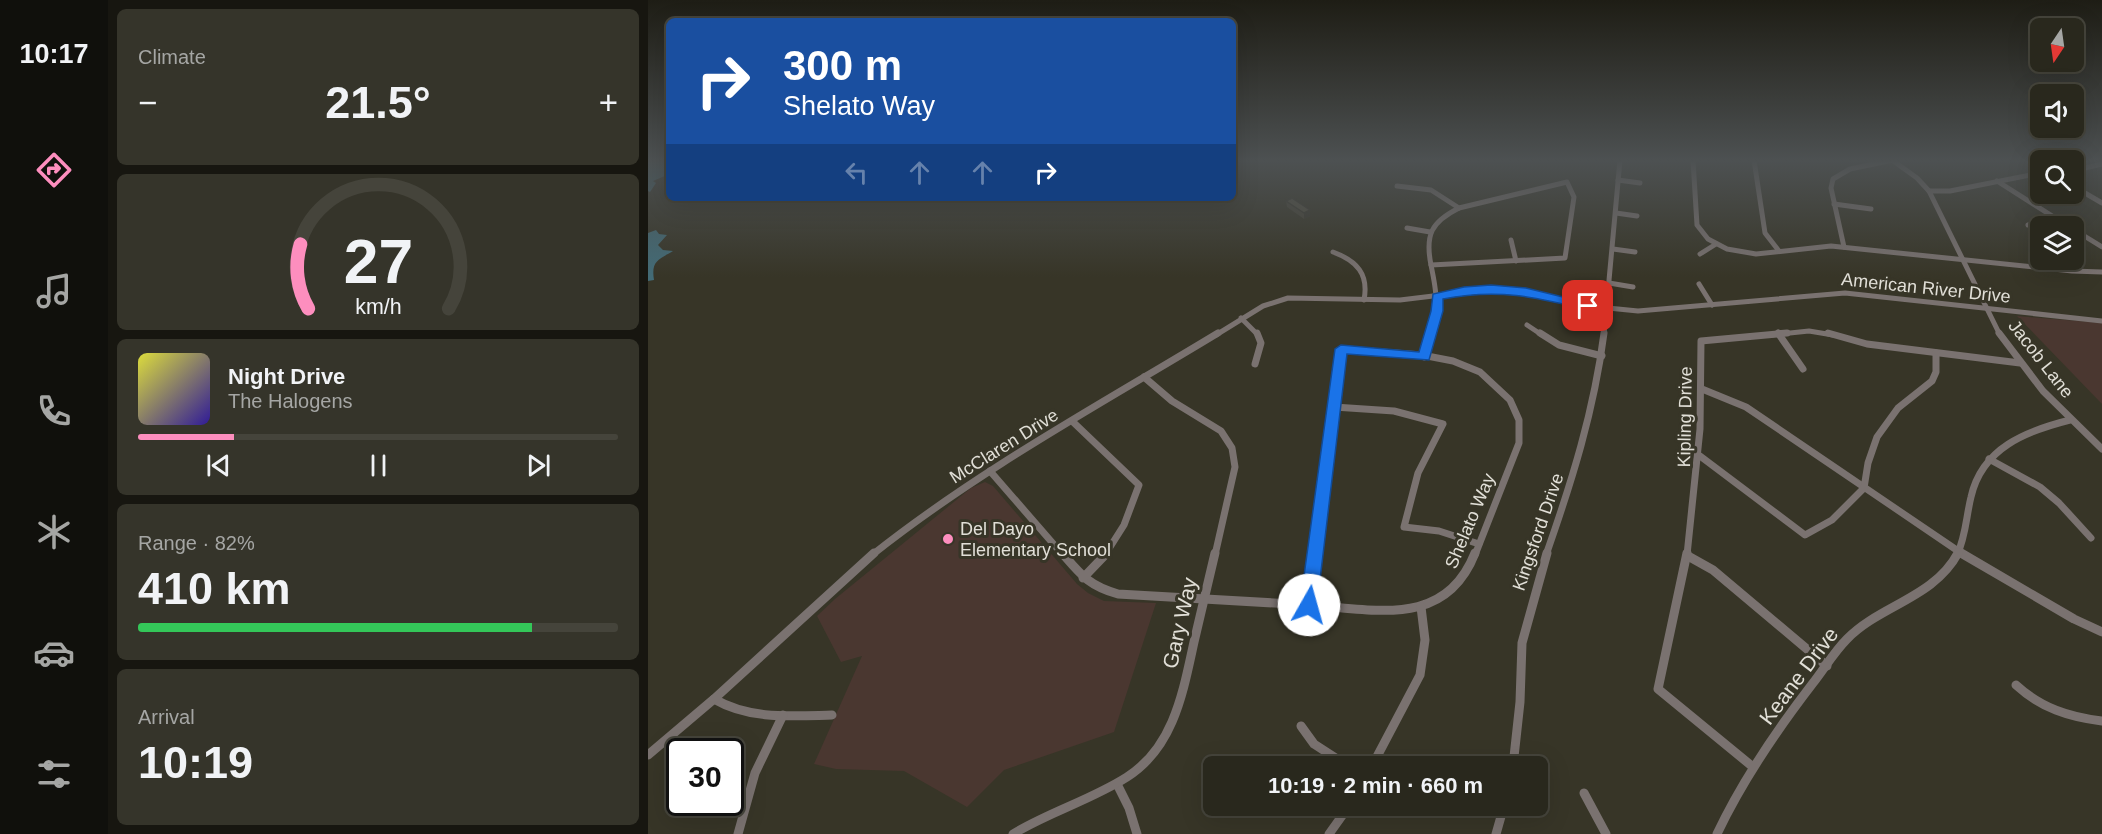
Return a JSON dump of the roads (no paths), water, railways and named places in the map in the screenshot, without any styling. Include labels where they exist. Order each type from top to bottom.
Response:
[{"type":"street","points":[[1446,199],[1459,208]]},
{"type":"street","points":[[1424,357],[1429,332],[1437,311],[1437,296],[1427,244],[1430,232],[1447,214],[1459,208],[1496,199]]},
{"type":"street","points":[[1431,265],[1565,258],[1574,199]]},
{"type":"street","name":"Kingsford Drive","points":[[1514,756],[1520,702],[1522,643],[1526,622],[1538,579],[1575,473],[1593,406],[1602,356],[1617,199]]},
{"type":"street","points":[[1696,199],[1698,226],[1704,236],[1716,244],[1748,254],[1765,254],[1808,246],[1844,247],[2072,271],[2102,272]]},
{"type":"street","points":[[1760,199],[1765,233],[1779,251]]},
{"type":"street","points":[[1833,199],[1844,247]]},
{"type":"street","name":"Jacob Lane","points":[[1933,199],[1986,308],[2020,363],[2070,420],[2102,449]]},
{"type":"street","points":[[2025,199],[2051,216]]},
{"type":"street","points":[[1834,204],[1871,209]]},
{"type":"street","points":[[1616,213],[1637,216]]},
{"type":"street","points":[[1407,228],[1430,232]]},
{"type":"street","points":[[2084,236],[2102,247]]},
{"type":"street","points":[[1511,240],[1516,261]]},
{"type":"street","points":[[1700,254],[1716,244]]},
{"type":"street","points":[[1612,249],[1635,252]]},
{"type":"street","points":[[1334,252],[1347,258],[1362,272],[1367,284],[1364,300]]},
{"type":"street","points":[[1609,283],[1633,287]]},
{"type":"street","points":[[1698,284],[1712,304]]},
{"type":"street","name":"American River Drive","points":[[1437,296],[1477,290],[1511,290],[1607,309],[1654,310],[1845,293],[2102,321]]},
{"type":"street","name":"McClaren Drive","points":[[648,755],[714,699],[894,537],[921,516],[1144,377],[1195,349],[1241,318],[1263,306],[1288,298],[1400,300],[1437,296]]},
{"type":"street","points":[[1241,318],[1256,331],[1261,339],[1261,349],[1255,364]]},
{"type":"street","points":[[1527,325],[1559,345],[1602,356]]},
{"type":"street","name":"Kipling Drive","points":[[1753,767],[1658,689],[1688,556],[1700,456],[1701,341],[1778,333],[1818,332],[1867,344],[2020,363]]},
{"type":"street","points":[[1778,333],[1803,369]]},
{"type":"street","name":"Shelato Way","points":[[990,471],[1083,578],[1095,587],[1112,593],[1397,610],[1421,607],[1439,600],[1456,588],[1468,572],[1519,443],[1520,418],[1508,396],[1475,369],[1447,359],[1341,349],[1334,407]]},
{"type":"street","points":[[1700,456],[1805,535],[1833,519],[1855,494],[1864,488],[1868,463],[1877,437],[1898,408],[1932,381],[1936,372],[1936,353]]},
{"type":"street","name":"Gary Way","points":[[1012,834],[1044,815],[1117,784],[1146,762],[1162,743],[1179,708],[1235,467],[1234,453],[1221,431],[1172,402],[1144,377]]},
{"type":"street","points":[[1702,389],[1746,407],[1959,552],[2074,619],[2102,632]]},
{"type":"street","points":[[1309,605],[1334,407],[1394,411],[1443,424],[1417,471],[1404,527],[1439,531],[1479,544]]},
{"type":"street","name":"Keane Drive","points":[[1717,834],[1737,791],[1753,767],[1851,635],[1946,572],[1959,552],[1967,527],[1973,487],[1989,459],[2001,447],[2025,433],[2070,420]]},
{"type":"street","points":[[1072,421],[1139,485],[1120,537],[1104,558],[1083,578]]},
{"type":"street","points":[[1989,459],[2040,488],[2059,502],[2091,538]]},
{"type":"street","points":[[1688,556],[1713,570],[1827,666]]},
{"type":"street","points":[[1377,756],[1420,675],[1425,640],[1421,607]]},
{"type":"street","points":[[2016,686],[2055,712],[2070,717],[2102,721]]},
{"type":"street","points":[[714,699],[720,704],[745,710],[783,715],[832,715]]},
{"type":"street","points":[[738,834],[748,789],[783,715]]},
{"type":"street","points":[[1301,726],[1314,744],[1333,756]]},
{"type":"street","points":[[1117,784],[1130,808],[1137,834]]},
{"type":"street","points":[[1584,793],[1606,834]]},
{"type":"street","points":[[1329,834],[1342,816]]},
{"type":"street","points":[[1496,834],[1501,816]]},
{"type":"water","points":[[656,230],[659,234],[667,235],[658,245],[663,250],[673,251],[657,262],[654,269],[654,280],[648,281],[648,233]]},
{"type":"place","name":"Del Dayo Elementary School","points":[[948,539]]}]
